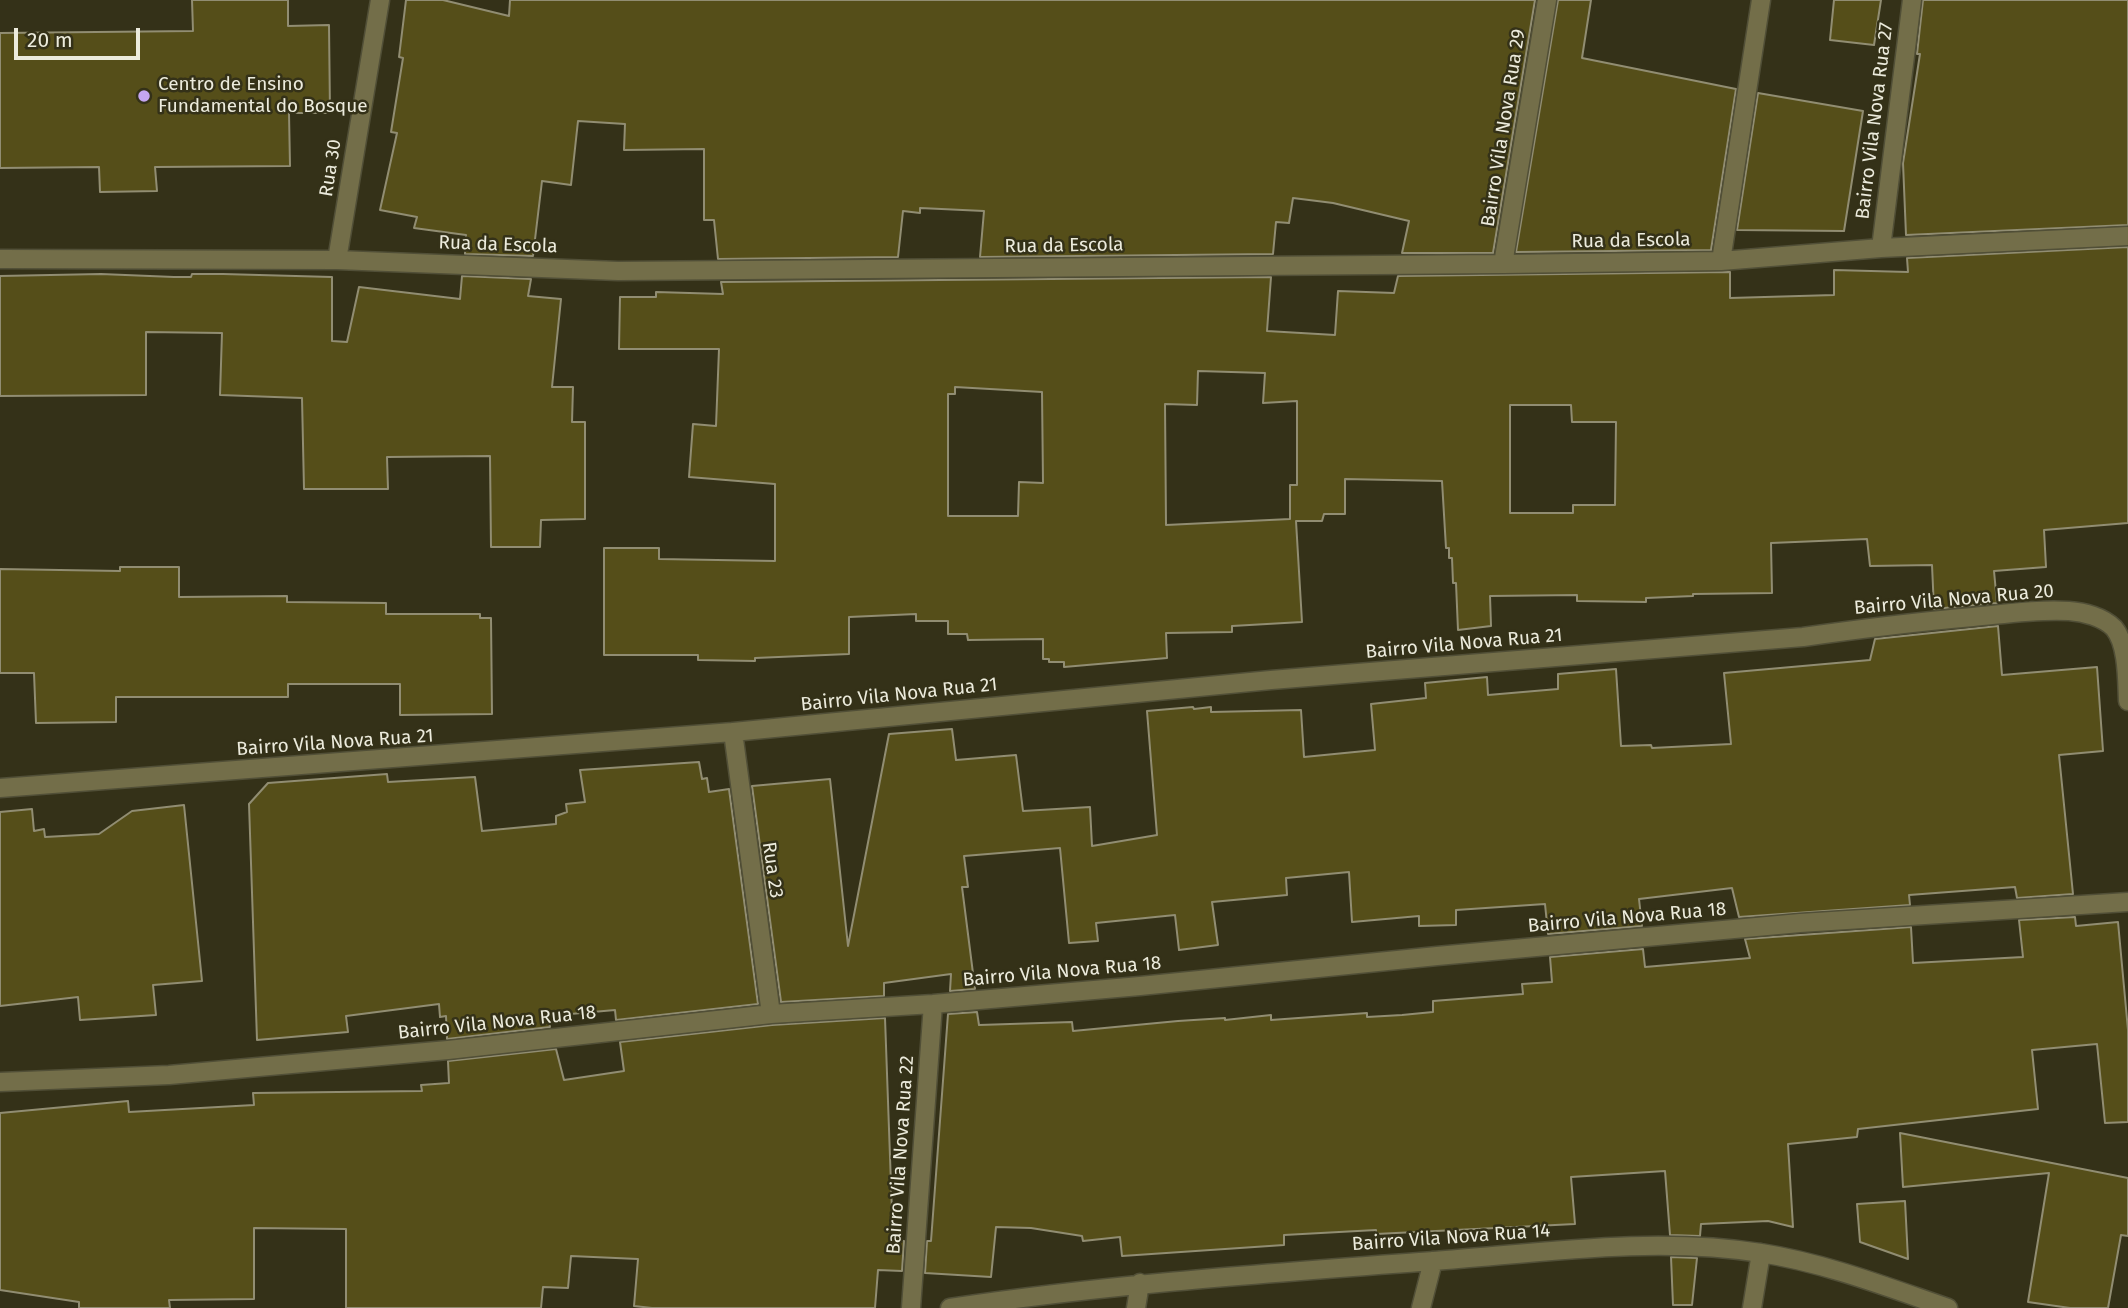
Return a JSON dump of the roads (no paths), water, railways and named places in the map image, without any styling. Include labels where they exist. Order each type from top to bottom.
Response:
[{"type":"street","name":"Rua 30","points":[[337,260],[380,0]]},
{"type":"street","name":"Bairro Vila Nova Rua 29","points":[[1503,264],[1547,0]]},
{"type":"street","points":[[1721,261],[1761,0]]},
{"type":"street","name":"Bairro Vila Nova Rua 27","points":[[1881,248],[1912,0]]},
{"type":"street","name":"Rua da Escola","points":[[0,259],[337,260],[618,271],[1220,264],[1503,264],[1721,261],[1881,248],[2128,236]]},
{"type":"street","name":"Bairro Vila Nova Rua 20","points":[[1802,637],[1887,625],[2034,611],[2088,614],[2104,620],[2114,629],[2120,640],[2128,701]]},
{"type":"street","name":"Bairro Vila Nova Rua 21","points":[[0,788],[733,732],[1285,679],[1802,637]]},
{"type":"street","name":"Rua 23","points":[[733,732],[771,1014]]},
{"type":"street","name":"Bairro Vila Nova Rua 18","points":[[0,1082],[169,1074],[448,1050],[771,1014],[933,1004],[1800,923],[2128,902]]},
{"type":"street","name":"Bairro Vila Nova Rua 22","points":[[911,1308],[933,1004]]},
{"type":"street","name":"Bairro Vila Nova Rua 14","points":[[950,1308],[1140,1283],[1569,1250],[1684,1246],[1761,1253],[1847,1273],[1948,1308]]},
{"type":"street","points":[[1752,1308],[1761,1253]]},
{"type":"street","points":[[1421,1308],[1433,1261]]},
{"type":"street","points":[[1136,1308],[1140,1283]]},
{"type":"place","name":"Centro de Ensino Fundamental do Bosque","points":[[144,96]]}]
